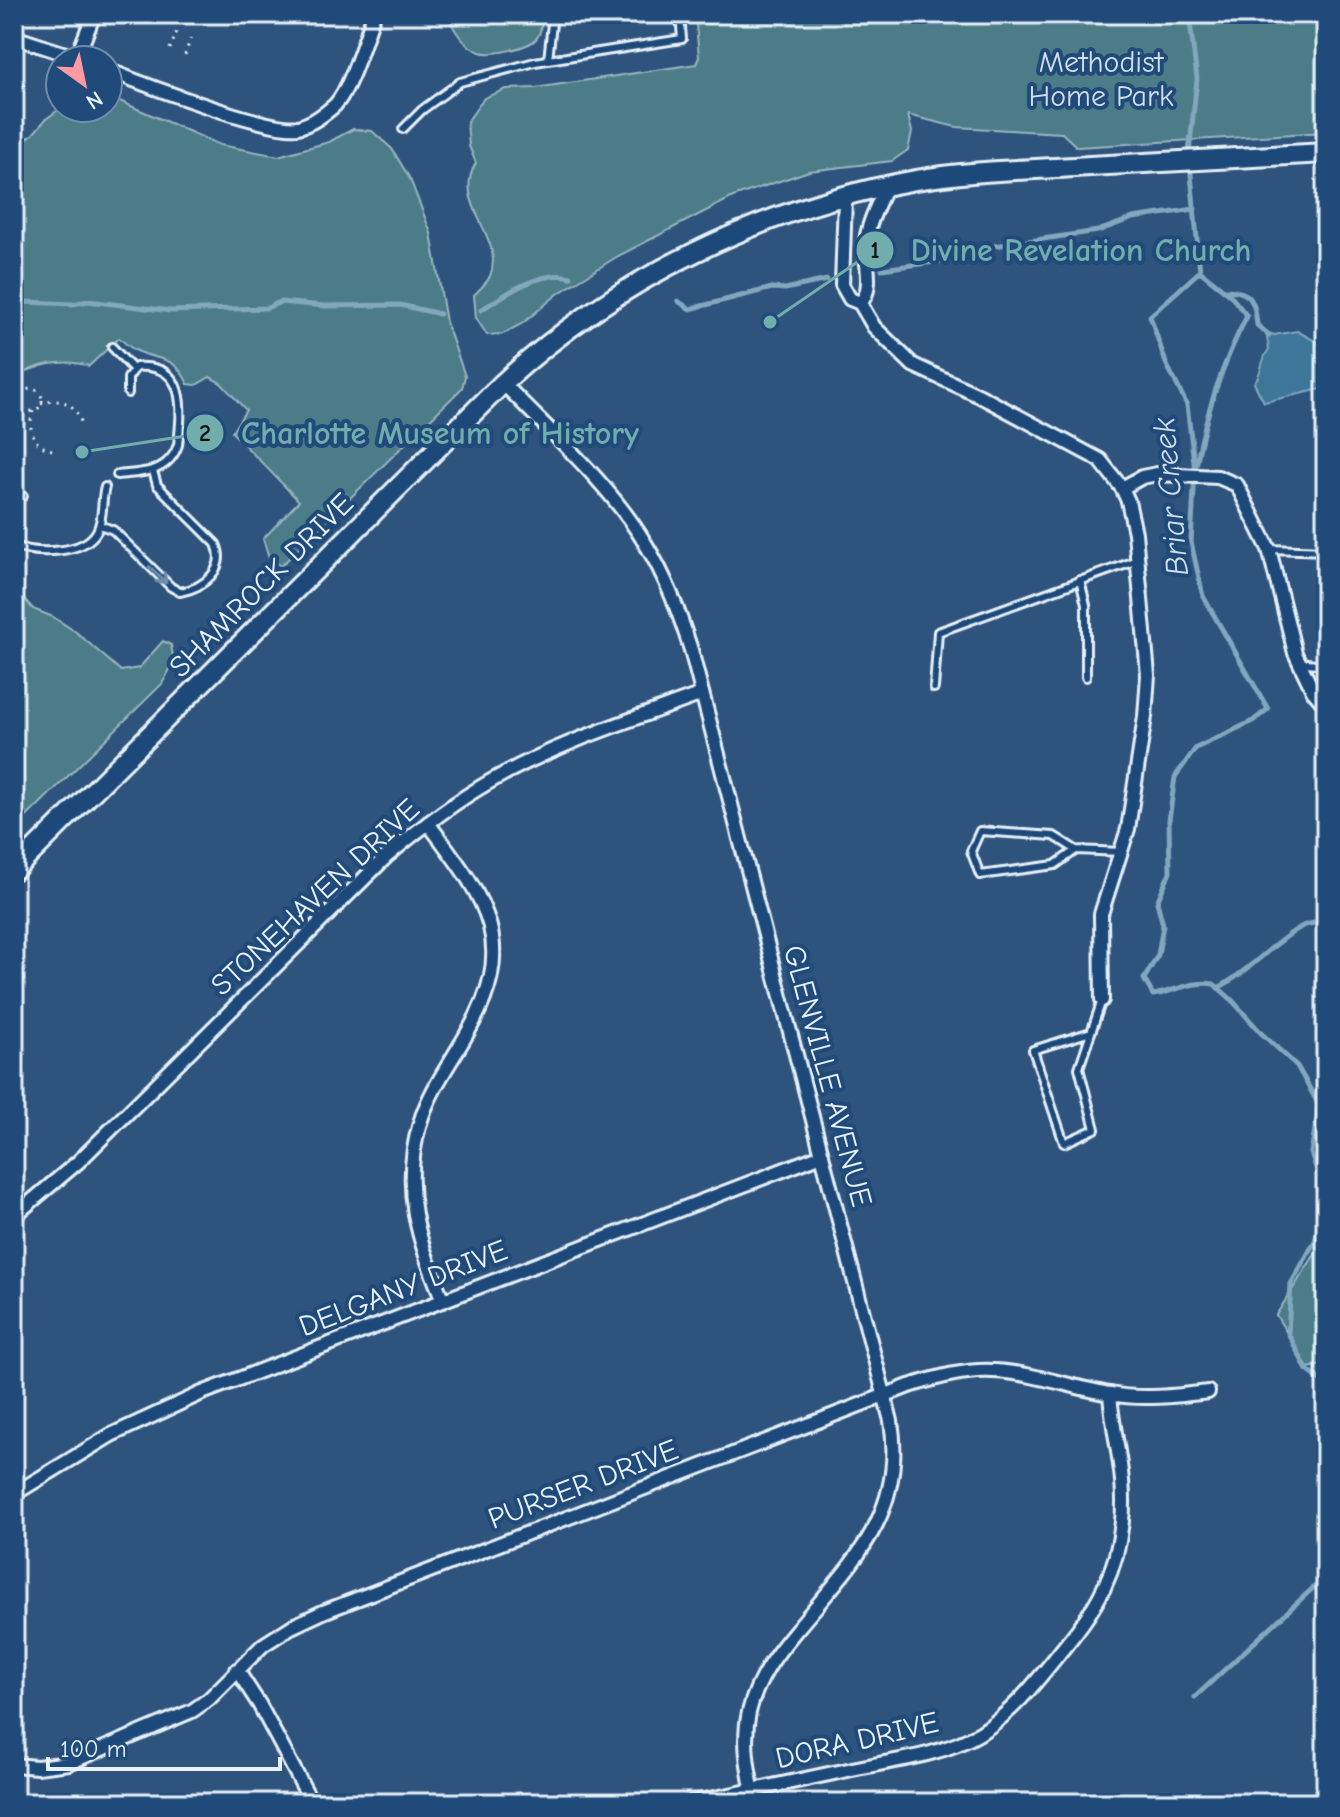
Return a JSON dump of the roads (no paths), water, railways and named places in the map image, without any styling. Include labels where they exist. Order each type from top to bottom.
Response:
[{"type":"street","points":[[124,75],[251,119],[286,127],[298,126],[321,116],[344,93],[374,14]]},
{"type":"street","points":[[85,44],[93,17]]},
{"type":"street","points":[[14,37],[44,47]]},
{"type":"street","name":"SHAMROCK DRIVE","points":[[14,870],[503,383],[572,325],[670,265],[752,227],[915,180],[985,172],[1326,153]]},
{"type":"street","points":[[860,303],[865,299],[868,287],[866,253],[869,228],[885,188]]},
{"type":"street","points":[[845,198],[842,285],[850,299],[860,303],[874,327],[913,365],[980,396],[1100,460],[1122,488],[1135,533],[1148,675],[1128,829],[1101,914],[1102,1000]]},
{"type":"street","name":"GLENVILLE AVENUE","points":[[503,383],[601,485],[644,541],[673,596],[702,694],[822,1155],[884,1395],[895,1453],[886,1506],[868,1542],[780,1650],[763,1674],[755,1693],[746,1750],[754,1797]]},
{"type":"street","points":[[1122,488],[1149,475],[1210,476],[1230,480],[1237,485],[1269,549],[1298,662],[1313,691],[1326,706]]},
{"type":"street","name":"STONEHAVEN DRIVE","points":[[14,1216],[78,1162],[386,857],[428,823],[462,798],[516,767],[702,694]]},
{"type":"street","points":[[428,823],[468,876],[483,904],[492,929],[494,956],[486,998],[432,1093],[415,1142],[411,1175],[412,1211],[443,1301]]},
{"type":"street","name":"DELGANY DRIVE","points":[[14,1494],[111,1435],[154,1414],[822,1155]]},
{"type":"street","name":"PURSER DRIVE","points":[[14,1765],[54,1766],[82,1759],[192,1711],[279,1634],[323,1612],[884,1395],[936,1378],[994,1371],[1046,1377],[1110,1394],[1177,1396],[1208,1392]]},
{"type":"street","name":"DORA DRIVE","points":[[690,1803],[754,1797],[928,1754],[978,1733],[1003,1716],[1028,1692],[1091,1614],[1107,1584],[1114,1562],[1122,1525],[1123,1490],[1110,1394]]},
{"type":"street","points":[[237,1670],[259,1704],[312,1803]]},
{"type":"lane","points":[[70,14],[93,17]]},
{"type":"lane","points":[[548,60],[553,14]]},
{"type":"lane","points":[[403,129],[422,110],[460,82],[548,60],[682,39],[680,14]]},
{"type":"lane","points":[[112,347],[133,369]]},
{"type":"lane","points":[[117,475],[153,471],[170,460],[178,445],[178,390],[175,380],[160,368],[133,369]]},
{"type":"lane","points":[[128,393],[128,378],[133,369]]},
{"type":"lane","points":[[100,525],[113,530],[171,587],[180,592],[192,590],[208,580],[221,555],[216,544],[157,485],[153,471]]},
{"type":"lane","points":[[14,546],[67,549],[91,538],[100,525],[105,487]]},
{"type":"lane","points":[[14,497],[23,496]]},
{"type":"lane","points":[[1269,549],[1326,551]]},
{"type":"lane","points":[[934,688],[938,632],[1138,560]]},
{"type":"lane","points":[[1080,580],[1086,605],[1086,677]]},
{"type":"lane","points":[[1298,662],[1326,665]]},
{"type":"lane","points":[[1076,850],[1055,865],[980,875],[971,851],[980,831],[1054,836],[1076,850],[1122,852]]},
{"type":"lane","points":[[1091,1032],[1033,1050],[1064,1143],[1095,1129],[1079,1068],[1102,1000]]},
{"type":"water","points":[[1297,331],[1326,350],[1326,388],[1264,402],[1254,383],[1269,349],[1266,332],[1274,335]]},
{"type":"waterway","name":"Briar Creek","points":[[1189,14],[1197,79],[1189,153],[1200,271]]},
{"type":"waterway","points":[[882,269],[957,259],[994,246],[1098,231],[1133,218],[1195,209]]},
{"type":"waterway","name":"Briar Creek","points":[[1200,271],[1150,316],[1166,363],[1187,405],[1195,471],[1191,542],[1203,596],[1268,709],[1253,721],[1196,748],[1175,777],[1169,820],[1170,872],[1157,902],[1163,925],[1158,955],[1144,979],[1153,995],[1191,985],[1214,984],[1297,1066],[1319,1105],[1311,1153],[1326,1197]]},
{"type":"waterway","points":[[1196,466],[1216,389],[1247,316],[1230,295],[1200,271]]},
{"type":"waterway","points":[[481,310],[512,290],[536,280],[560,275],[571,277]]},
{"type":"waterway","points":[[678,301],[690,309],[772,288],[785,289],[827,280]]},
{"type":"waterway","points":[[1224,290],[1240,292],[1250,298],[1257,325],[1269,335]]},
{"type":"waterway","points":[[14,305],[88,301],[171,311],[267,308],[280,302],[325,306],[400,305],[440,314]]},
{"type":"waterway","points":[[1218,988],[1301,927],[1326,921]]},
{"type":"waterway","name":"Briar Creek","points":[[1326,1204],[1315,1241],[1291,1284],[1288,1333],[1307,1370],[1326,1384]]},
{"type":"waterway","points":[[1195,1697],[1326,1576]]},
{"type":"place","name":"Divine Revelation Church","points":[[770,322]]},
{"type":"place","name":"Charlotte Museum of History","points":[[82,452]]},
{"type":"park label","name":"Methodist Home Park","points":[[1101,79]]}]
